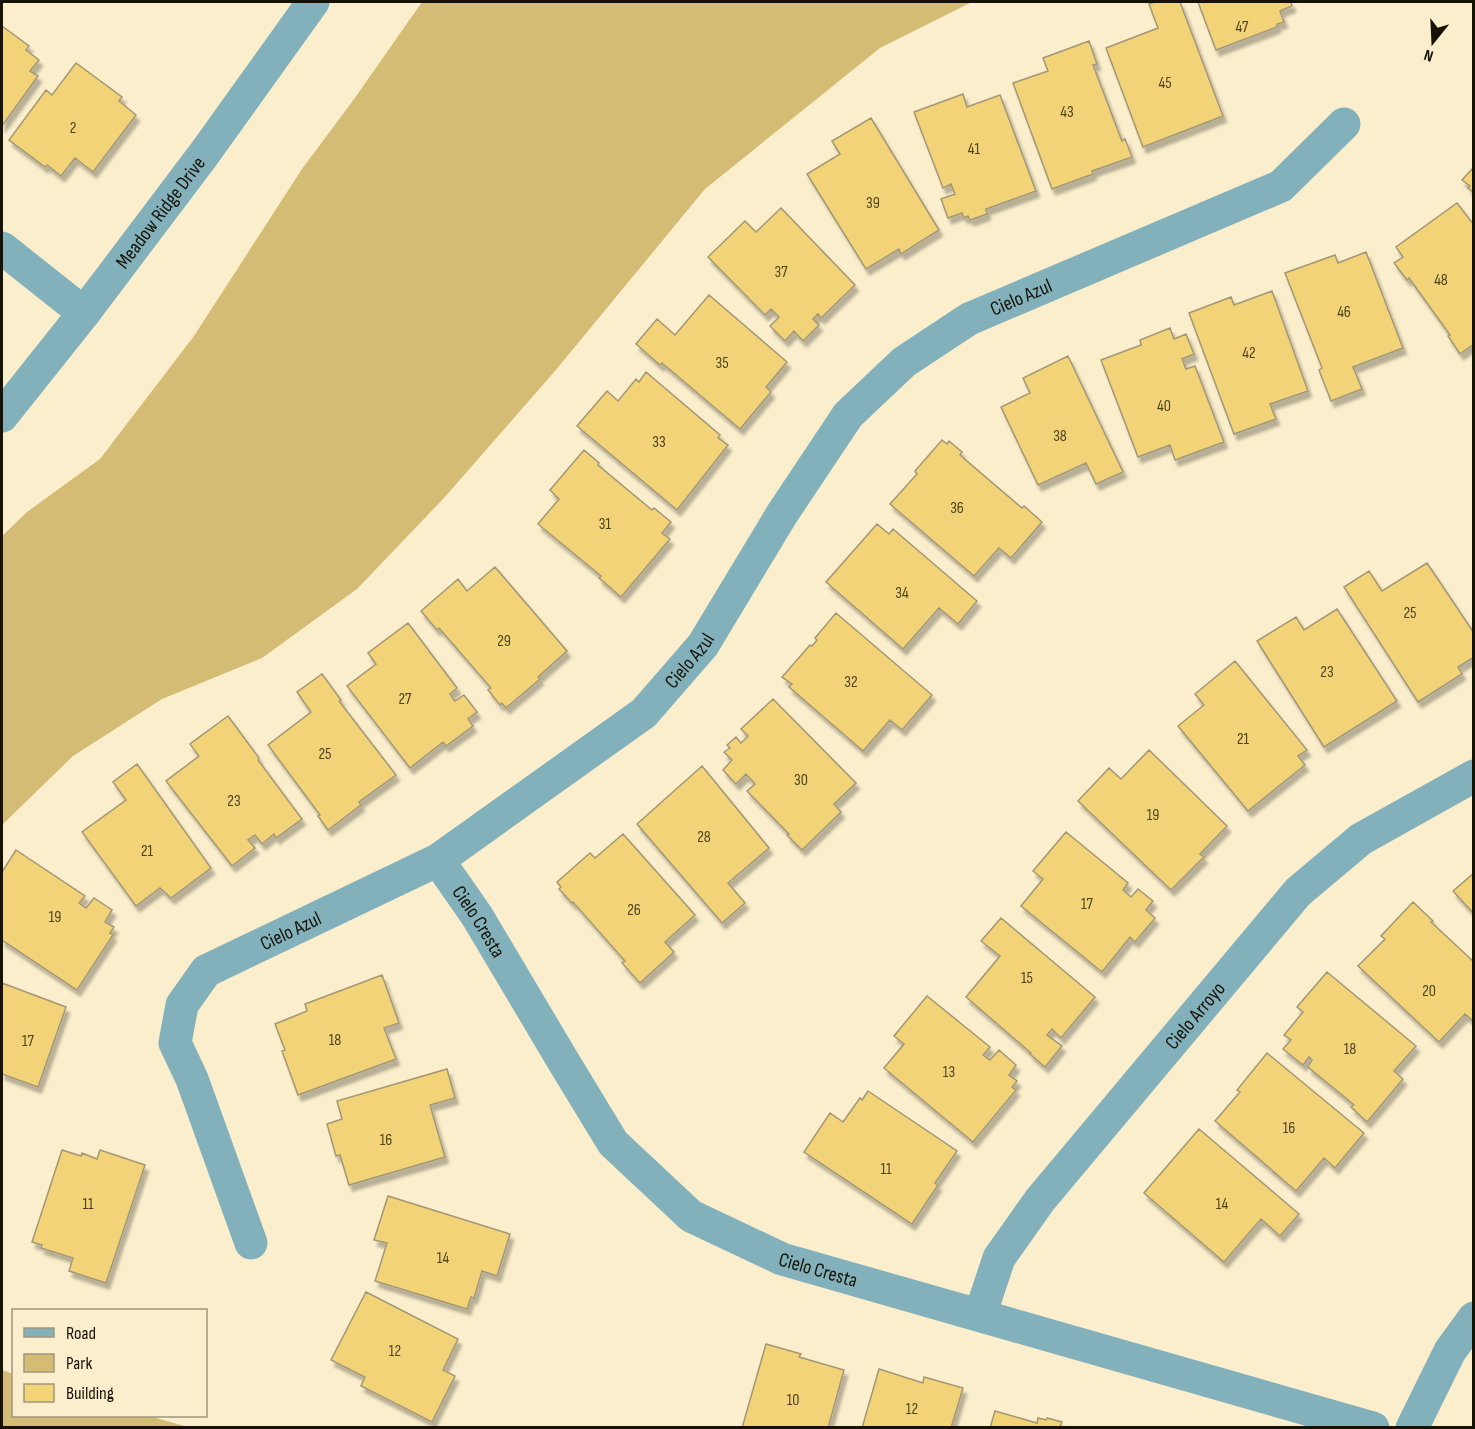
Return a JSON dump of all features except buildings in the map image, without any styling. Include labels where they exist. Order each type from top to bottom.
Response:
[{"type":"street","name":"Meadow Ridge Drive","points":[[2,416],[84,313],[204,154],[313,2]]},
{"type":"street","name":"Cielo Azul","points":[[251,1243],[192,1080],[175,1043],[182,1005],[206,971],[438,860],[644,713],[704,645],[782,514],[848,415],[904,362],[969,319],[1281,186],[1344,124]]},
{"type":"street","points":[[2,248],[84,313]]},
{"type":"street","name":"Cielo Arroyo","points":[[980,1315],[999,1258],[1040,1200],[1298,892],[1361,839],[1473,776]]},
{"type":"street","name":"Cielo Cresta","points":[[438,860],[477,916],[614,1143],[691,1216],[782,1259],[1373,1428]]},
{"type":"street","points":[[1412,1428],[1450,1351],[1473,1318]]},
{"type":"green space","points":[[422,2],[972,2],[880,48],[705,189],[555,371],[444,498],[357,589],[262,658],[162,699],[73,756],[2,825],[2,536],[27,512],[100,459],[194,336],[302,169]]},
{"type":"green space","points":[[2,1370],[12,1374],[12,1417],[153,1417],[188,1427],[2,1427]]}]
